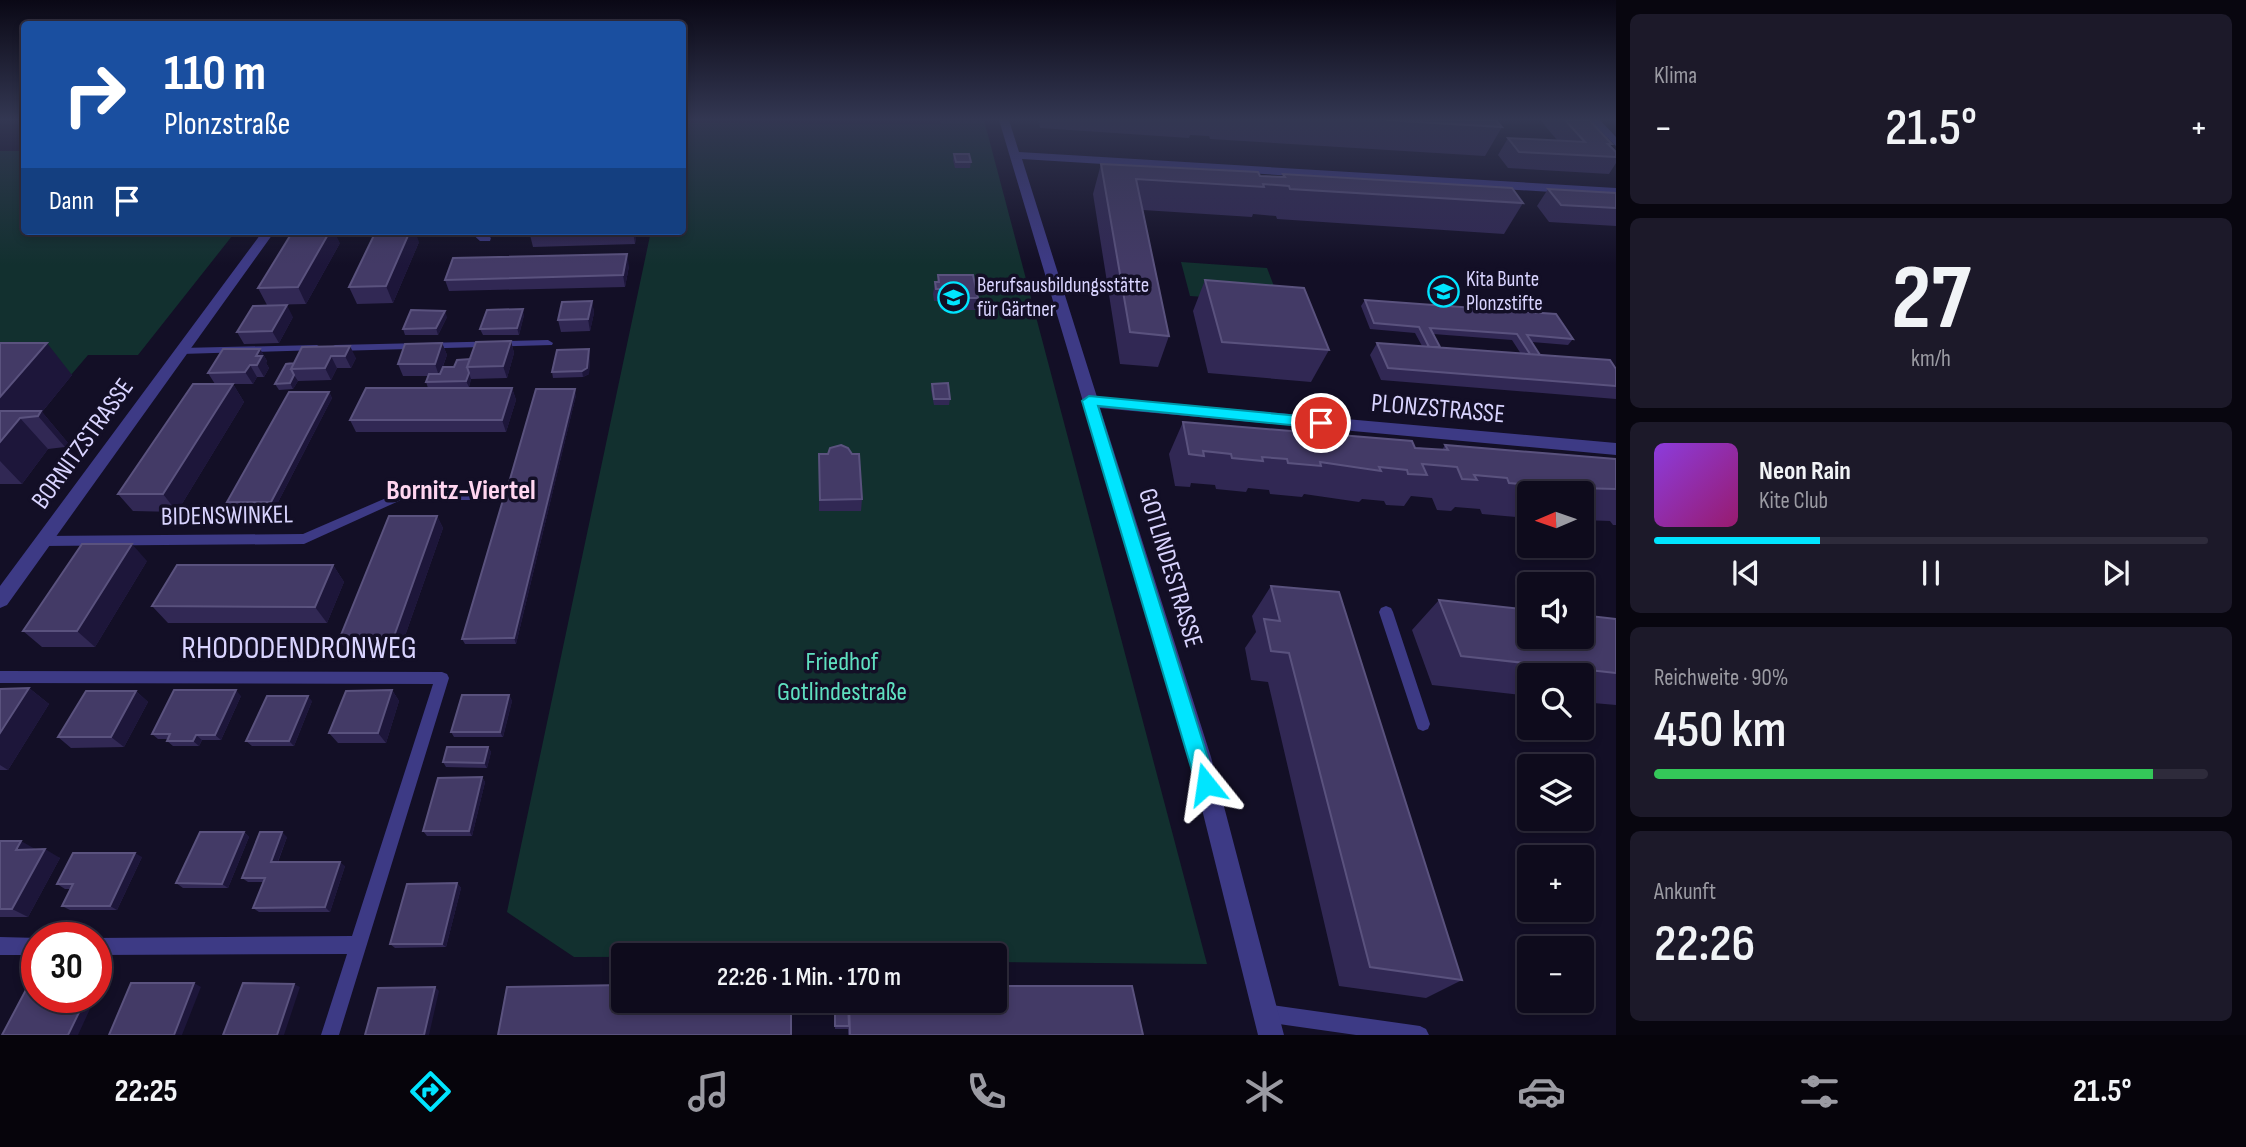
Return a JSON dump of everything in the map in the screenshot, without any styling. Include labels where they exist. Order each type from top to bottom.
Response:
[{"type":"street","name":"GOTLINDESTRASSE","points":[[1018,168],[1199,757],[1268,1024]]},
{"type":"street","points":[[1230,168],[1616,192]]},
{"type":"street","name":"BORNITZSTRASSE","points":[[0,600],[266,235]]},
{"type":"street","name":"PLONZSTRASSE","points":[[1089,401],[1616,449]]},
{"type":"lane","points":[[181,351],[548,343]]},
{"type":"lane","name":"BIDENSWINKEL","points":[[43,541],[304,539],[400,496],[488,496]]},
{"type":"lane","points":[[1386,612],[1423,724]]},
{"type":"lane","name":"RHODODENDRONWEG","points":[[0,677],[442,678],[330,1035]]},
{"type":"lane","points":[[0,946],[21,946]]},
{"type":"lane","points":[[112,946],[358,946]]},
{"type":"lane","points":[[1268,1024],[1420,1035]]},
{"type":"green space","points":[[0,168],[21,168],[21,235],[233,235],[138,355],[88,355],[71,375],[0,375]]},
{"type":"green space","name":"Friedhof Gotlindestraße","points":[[686,168],[997,168],[1207,964],[1007,962],[1007,943],[611,943],[611,957],[574,957],[507,912],[650,235],[686,235]]},
{"type":"green space","points":[[1181,262],[1267,268],[1280,302],[1190,296]]},
{"type":"building","points":[[1102,168],[1185,168],[1258,172],[1260,176],[1285,177],[1283,174],[1512,188],[1523,203],[1290,189],[1289,186],[1263,184],[1264,187],[1136,179],[1169,336],[1130,332]]},
{"type":"building","points":[[1548,189],[1616,193],[1616,208],[1561,205]]},
{"type":"building","points":[[291,235],[328,235],[298,287],[258,288]]},
{"type":"building","points":[[374,235],[408,235],[386,286],[349,287]]},
{"type":"building","points":[[627,254],[623,275],[445,280],[453,258]]},
{"type":"building","points":[[938,275],[973,275],[978,298],[941,298],[940,289],[936,289],[935,282],[939,282]]},
{"type":"building","points":[[1205,280],[1304,288],[1329,350],[1222,342]]},
{"type":"building","points":[[1365,300],[1556,314],[1573,339],[1527,335],[1540,355],[1530,354],[1517,334],[1430,328],[1440,347],[1429,347],[1419,327],[1374,323]]},
{"type":"building","points":[[592,301],[588,319],[558,320],[562,302]]},
{"type":"building","points":[[287,305],[272,331],[237,332],[253,306]]},
{"type":"building","points":[[523,309],[517,328],[480,329],[487,310]]},
{"type":"building","points":[[411,310],[445,311],[436,328],[403,329]]},
{"type":"building","points":[[511,341],[503,366],[467,367],[476,342]]},
{"type":"building","points":[[0,343],[47,343],[0,397]]},
{"type":"building","points":[[442,343],[435,364],[398,364],[405,344]]},
{"type":"building","points":[[1377,343],[1610,360],[1616,369],[1616,386],[1388,368]]},
{"type":"building","points":[[350,346],[345,356],[331,356],[325,368],[291,369],[302,347]]},
{"type":"building","points":[[223,349],[260,349],[256,356],[262,356],[257,365],[250,365],[245,372],[208,373]]},
{"type":"building","points":[[589,349],[587,368],[582,371],[552,372],[557,350]]},
{"type":"building","points":[[470,359],[466,381],[426,382],[429,374],[440,374],[443,367],[454,367],[457,360]]},
{"type":"building","points":[[294,363],[291,369],[294,375],[290,383],[275,384],[286,364]]},
{"type":"building","points":[[948,383],[950,399],[934,399],[932,384]]},
{"type":"building","points":[[193,384],[233,384],[163,494],[118,494]]},
{"type":"building","points":[[366,388],[512,388],[502,420],[350,420]]},
{"type":"building","points":[[536,389],[575,389],[514,638],[462,639],[503,500],[507,500],[511,486],[508,486]]},
{"type":"building","points":[[289,392],[329,392],[271,502],[227,502]]},
{"type":"building","points":[[0,411],[41,411],[38,416],[20,418],[0,442]]},
{"type":"building","points":[[1183,422],[1412,441],[1415,448],[1448,450],[1445,445],[1616,459],[1616,489],[1594,488],[1594,481],[1517,481],[1517,484],[1509,483],[1507,478],[1474,475],[1477,480],[1462,479],[1457,467],[1422,464],[1427,475],[1408,474],[1407,470],[1379,467],[1381,471],[1320,462],[1321,466],[1288,463],[1287,459],[1262,457],[1263,461],[1232,458],[1231,454],[1203,451],[1204,456],[1189,454]]},
{"type":"building","points":[[841,445],[848,448],[852,454],[859,454],[862,499],[820,500],[819,454],[828,454],[830,448]]},
{"type":"building","points":[[389,516],[437,516],[393,639],[339,640]]},
{"type":"building","points":[[82,544],[132,544],[77,631],[23,631]]},
{"type":"building","points":[[177,565],[333,565],[315,607],[152,606]]},
{"type":"building","points":[[1271,586],[1339,592],[1462,980],[1370,967],[1289,653],[1271,651],[1264,619],[1280,621]]},
{"type":"building","points":[[1439,600],[1517,609],[1517,649],[1594,649],[1594,616],[1616,619],[1616,673],[1594,671],[1594,663],[1525,663],[1461,656]]},
{"type":"building","points":[[29,688],[0,733],[0,689]]},
{"type":"building","points":[[174,690],[236,690],[215,735],[196,735],[193,741],[167,741],[170,734],[152,734]]},
{"type":"building","points":[[392,690],[378,733],[329,733],[346,691]]},
{"type":"building","points":[[86,691],[136,691],[111,737],[58,737]]},
{"type":"building","points":[[462,695],[509,695],[500,732],[451,732]]},
{"type":"building","points":[[267,696],[308,696],[289,741],[246,741]]},
{"type":"building","points":[[447,747],[488,747],[484,763],[443,762]]},
{"type":"building","points":[[482,777],[469,831],[423,831],[438,778]]},
{"type":"building","points":[[200,832],[244,832],[222,884],[176,883]]},
{"type":"building","points":[[260,832],[282,832],[271,862],[340,862],[325,907],[253,908],[265,878],[242,878]]},
{"type":"building","points":[[0,841],[21,841],[16,850],[45,849],[12,909],[0,909]]},
{"type":"building","points":[[73,853],[135,853],[110,906],[62,906],[73,884],[57,884]]},
{"type":"building","points":[[457,883],[442,944],[390,944],[407,884]]},
{"type":"building","points":[[131,983],[194,983],[174,1035],[109,1035]]},
{"type":"building","points":[[243,983],[294,984],[277,1035],[223,1035]]},
{"type":"building","points":[[611,985],[611,1013],[791,1013],[791,1035],[498,1035],[507,987]]},
{"type":"building","points":[[1007,986],[1132,986],[1143,1035],[850,1035],[849,1013],[1007,1013]]},
{"type":"building","points":[[435,987],[424,1035],[365,1035],[378,988]]},
{"type":"building","points":[[21,999],[21,1013],[79,1013],[68,1035],[2,1035]]},
{"type":"building","points":[[835,1013],[848,1013],[849,1026],[835,1026]]},
{"type":"place","name":"Kita Bunte Plonzstifte","points":[[1443,291]]},
{"type":"place","name":"Berufsausbildungsstätte für Gärtner","points":[[954,297]]},
{"type":"district","name":"Bornitz-Viertel","points":[[461,490]]},
{"type":"route","points":[[1206,784],[1089,401],[1321,423]]}]
